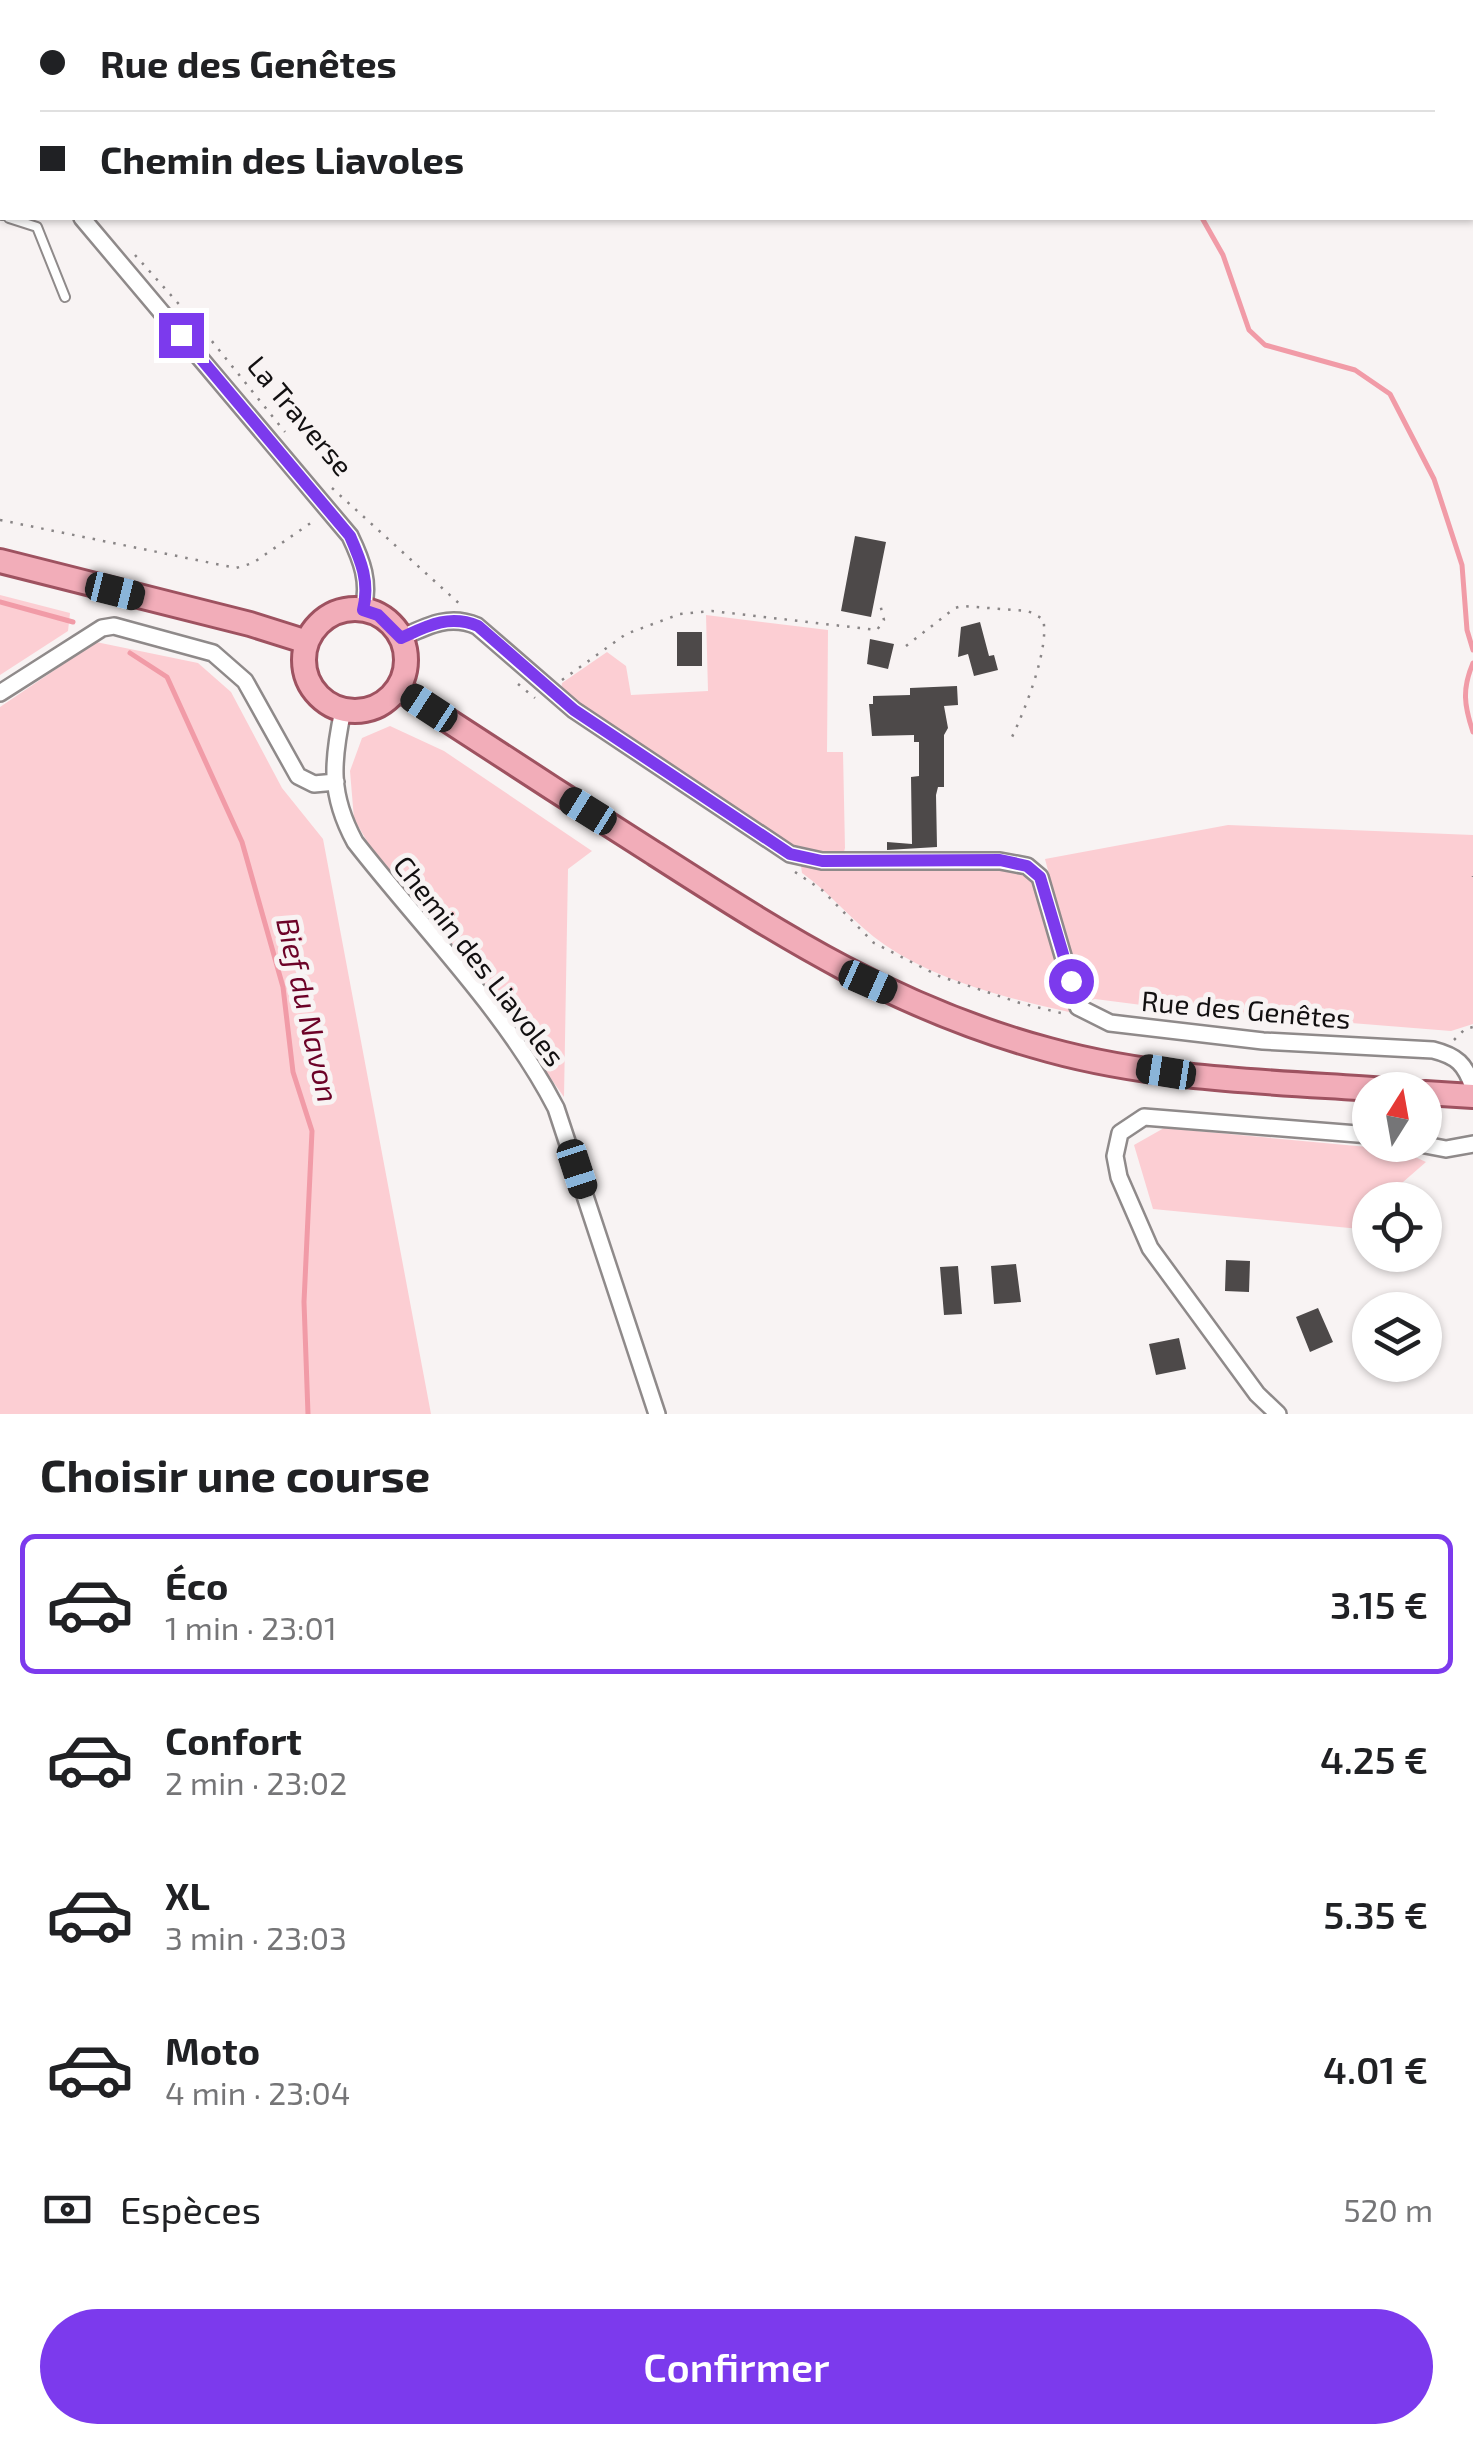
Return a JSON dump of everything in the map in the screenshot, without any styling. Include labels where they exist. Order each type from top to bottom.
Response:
[{"type":"main road","points":[[0,562],[250,624],[307,642]]},
{"type":"main road","points":[[346,610],[363,610],[378,615],[401,638],[406,654],[405,672],[398,688],[374,708],[359,712],[327,703],[306,676],[307,642],[316,627],[330,616],[346,610]]},
{"type":"main road","points":[[398,688],[796,944],[928,1010],[1005,1038],[1111,1064],[1352,1087]]},
{"type":"street","points":[[84,220],[350,536],[364,570],[363,610]]},
{"type":"street","points":[[401,638],[440,622],[465,621],[494,638],[545,696],[574,710],[790,854],[822,861],[1000,860],[1034,870],[1040,877],[1057,929],[1078,1007],[1090,1012]]},
{"type":"street","points":[[0,694],[102,628],[130,630],[213,653],[244,681],[298,776],[314,784],[336,782]]},
{"type":"street","name":"Chemin des Liavoles","points":[[343,710],[333,756],[342,819],[355,842],[517,1042],[549,1094],[657,1414]]},
{"type":"street","name":"Rue des Genêtes","points":[[1090,1012],[1110,1022],[1263,1041],[1434,1050],[1456,1058],[1467,1068],[1466,1093]]},
{"type":"street","points":[[1278,1414],[1224,1352],[1150,1248],[1118,1177],[1115,1156],[1120,1133],[1144,1116],[1352,1133]]},
{"type":"street","points":[[1442,1148],[1473,1144]]},
{"type":"lane","points":[[16,220],[37,227],[66,297]]},
{"type":"path","name":"La Traverse","points":[[126,245],[212,340],[292,442]]},
{"type":"path","name":"La Traverse","points":[[330,487],[458,600],[465,621]]},
{"type":"path","points":[[0,520],[236,568],[265,556],[330,511]]},
{"type":"path","points":[[508,674],[545,696],[626,634],[661,618],[712,612],[878,630],[884,620],[880,600]]},
{"type":"path","points":[[906,646],[962,606],[1028,612],[1043,619],[1045,632],[1027,702],[1012,737]]},
{"type":"path","points":[[794,871],[822,890],[874,943],[939,976],[1020,1004],[1078,1016],[1090,1012]]},
{"type":"path","points":[[1454,1041],[1465,1029],[1473,1027]]},
{"type":"shaded area","points":[[0,595],[70,613],[68,631],[0,675]]},
{"type":"shaded area","points":[[706,615],[828,630],[827,752],[843,752],[843,856],[795,849],[561,690],[562,683],[607,652],[626,666],[631,695],[708,691]]},
{"type":"shaded area","points":[[96,642],[198,663],[231,692],[282,788],[323,839],[431,1414],[0,1414],[0,707]]},
{"type":"shaded area","points":[[390,726],[444,751],[592,851],[568,869],[564,1097],[501,1009],[375,855],[354,819],[350,771],[362,738]]},
{"type":"shaded area","points":[[1228,825],[1473,835],[1473,1024],[1451,1031],[1095,999],[1086,1002],[1045,859]]},
{"type":"shaded area","points":[[801,866],[1010,868],[1036,882],[1071,1007],[1069,1012],[974,987],[906,958],[863,928],[802,873]]},
{"type":"shaded area","points":[[1164,1128],[1352,1146],[1352,1162],[1426,1162],[1403,1182],[1352,1182],[1352,1228],[1153,1209],[1134,1145]]},
{"type":"building","points":[[855,536],[886,542],[871,617],[841,611]]},
{"type":"building","points":[[980,622],[989,656],[994,655],[998,670],[974,676],[968,654],[958,657],[961,627]]},
{"type":"building","points":[[677,632],[702,632],[702,666],[677,666]]},
{"type":"building","points":[[870,639],[894,644],[888,669],[867,664]]},
{"type":"building","points":[[957,686],[958,705],[944,706],[948,728],[944,735],[944,787],[938,787],[936,795],[937,847],[887,850],[887,842],[912,844],[911,777],[919,776],[919,742],[914,742],[914,735],[872,736],[869,704],[873,704],[873,696],[910,695],[910,688]]},
{"type":"building","points":[[1226,1260],[1250,1261],[1249,1292],[1225,1291]]},
{"type":"building","points":[[1016,1264],[1021,1302],[994,1304],[991,1266]]},
{"type":"building","points":[[958,1266],[962,1314],[944,1315],[940,1267]]},
{"type":"building","points":[[1318,1308],[1333,1342],[1310,1352],[1296,1317]]},
{"type":"building","points":[[1179,1338],[1186,1369],[1156,1375],[1149,1344]]},
{"type":"waterway","points":[[1203,220],[1223,255],[1249,330],[1265,345],[1355,370],[1390,394],[1434,479],[1462,565],[1467,630],[1473,650]]},
{"type":"waterway","name":"Bief du Navon","points":[[0,602],[73,622]]},
{"type":"waterway","name":"Bief du Navon","points":[[130,653],[167,677],[242,842],[283,987],[293,1072],[312,1131],[304,1302],[308,1414]]},
{"type":"waterway","points":[[1473,663],[1465,697],[1473,732]]},
{"type":"route","points":[[181,335],[350,536],[364,570],[363,610],[392,625],[401,638],[452,620],[478,626],[574,710],[790,854],[822,861],[1000,860],[1027,866],[1040,877],[1071,981]]}]
